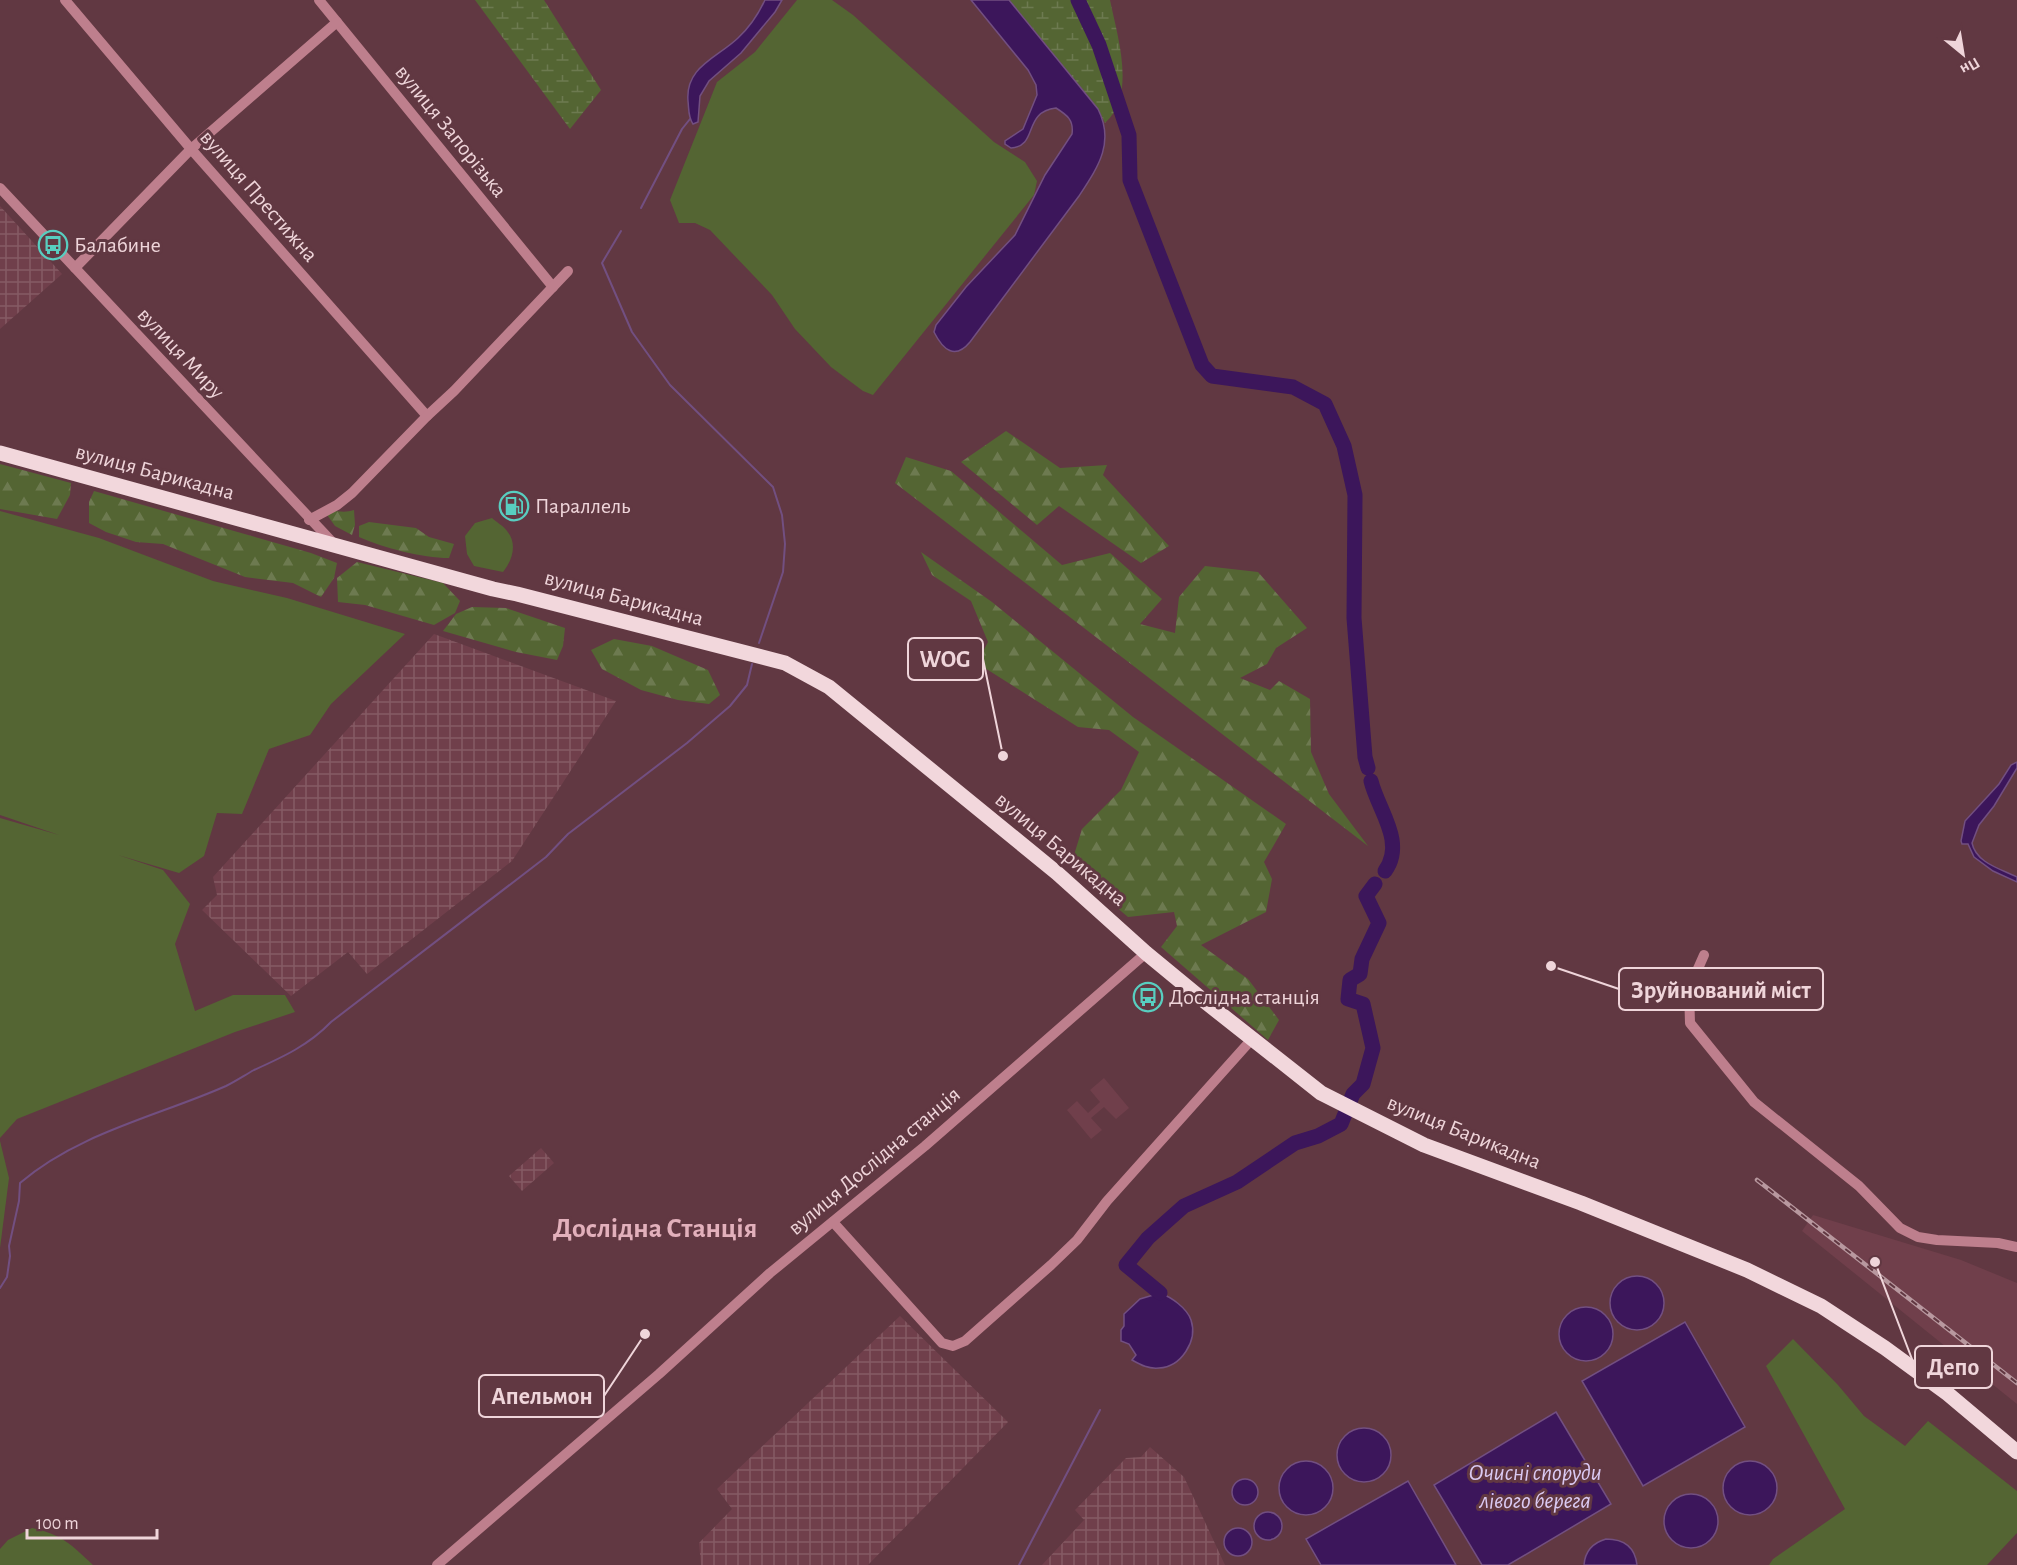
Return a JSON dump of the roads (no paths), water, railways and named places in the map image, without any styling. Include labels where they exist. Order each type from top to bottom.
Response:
[{"type":"main road","name":"вулиця Барикадна","points":[[0,453],[493,589],[785,663],[829,687],[856,708],[1057,873],[1146,953],[1321,1093],[1424,1145],[1581,1203],[1748,1270],[1821,1306],[1885,1348],[1948,1394],[2017,1452]]},
{"type":"street","name":"вулиця Престижна","points":[[65,0],[191,149],[427,416]]},
{"type":"street","name":"вулиця Запорізька","points":[[319,0],[553,287]]},
{"type":"street","points":[[75,268],[191,149],[337,22]]},
{"type":"street","name":"вулиця Миру","points":[[0,188],[309,520],[334,544]]},
{"type":"street","points":[[309,520],[352,494],[531,312],[568,271]]},
{"type":"street","name":"вулиця Дослідна станція","points":[[437,1565],[659,1374],[770,1273],[925,1146],[1146,953]]},
{"type":"street","points":[[1704,955],[1689,989],[1690,1023],[1754,1102],[1859,1186],[1900,1228],[1918,1237],[1998,1243],[2017,1247]]},
{"type":"street","points":[[832,1222],[942,1343],[953,1346],[965,1341],[1077,1240],[1107,1201],[1252,1039]]},
{"type":"water","points":[[765,0],[782,0],[775,12],[741,53],[709,81],[700,96],[698,122],[693,124],[689,116],[688,89],[697,71],[746,30],[757,16]]},
{"type":"water","points":[[971,0],[1009,0],[1098,109],[1105,133],[1098,165],[1079,196],[970,342],[959,351],[954,351],[941,344],[934,332],[936,325],[966,287],[1015,235],[1045,175],[1072,134],[1069,118],[1056,108],[1045,111],[1039,116],[1029,136],[1020,146],[1011,148],[1005,144],[1005,141],[1023,129],[1037,95],[1036,85],[1028,70]]},
{"type":"water","points":[[2017,762],[2017,768],[1994,806],[1979,825],[1972,843],[1978,856],[2017,877],[2017,882],[1993,871],[1974,857],[1968,844],[1962,844],[1961,841],[1965,821],[1999,784],[2011,765]]},
{"type":"water","points":[[1637,1276],[1647,1278],[1656,1284],[1662,1293],[1664,1303],[1662,1313],[1656,1322],[1647,1328],[1637,1330],[1627,1328],[1618,1322],[1612,1313],[1610,1303],[1612,1293],[1618,1284],[1627,1278]]},
{"type":"water","points":[[1160,1293],[1174,1300],[1186,1311],[1193,1328],[1190,1344],[1181,1358],[1167,1367],[1151,1368],[1132,1360],[1136,1355],[1129,1344],[1121,1341],[1121,1330],[1124,1326],[1124,1314],[1140,1299]]},
{"type":"water","points":[[1586,1307],[1596,1309],[1605,1315],[1611,1324],[1613,1334],[1611,1344],[1605,1353],[1596,1359],[1586,1361],[1576,1359],[1567,1353],[1561,1344],[1559,1334],[1561,1324],[1567,1315],[1576,1309]]},
{"type":"water","points":[[1685,1322],[1745,1427],[1643,1486],[1582,1381]]},
{"type":"water","name":"Очисні споруди лівого берега","points":[[1556,1412],[1611,1504],[1508,1565],[1482,1565],[1434,1485]]},
{"type":"water","points":[[1364,1428],[1374,1430],[1383,1436],[1389,1445],[1391,1455],[1389,1465],[1383,1474],[1374,1480],[1364,1482],[1354,1480],[1345,1474],[1339,1465],[1337,1455],[1339,1445],[1345,1436],[1354,1430]]},
{"type":"water","points":[[1306,1461],[1316,1463],[1325,1469],[1331,1478],[1333,1488],[1331,1498],[1325,1507],[1316,1513],[1306,1515],[1296,1513],[1287,1507],[1281,1498],[1279,1488],[1281,1478],[1287,1469],[1296,1463]]},
{"type":"water","points":[[1750,1461],[1760,1463],[1769,1469],[1775,1478],[1777,1488],[1775,1498],[1769,1507],[1760,1513],[1750,1515],[1740,1513],[1731,1507],[1725,1498],[1723,1488],[1725,1478],[1731,1469],[1740,1463]]},
{"type":"water","points":[[1245,1479],[1254,1483],[1258,1492],[1254,1501],[1245,1505],[1236,1501],[1232,1492],[1236,1483]]},
{"type":"water","points":[[1408,1481],[1456,1565],[1321,1565],[1306,1539]]},
{"type":"water","points":[[1691,1494],[1701,1496],[1710,1502],[1716,1511],[1718,1521],[1716,1531],[1710,1540],[1701,1546],[1691,1548],[1681,1546],[1672,1540],[1666,1531],[1664,1521],[1666,1511],[1672,1502],[1681,1496]]},
{"type":"water","points":[[1268,1512],[1278,1516],[1282,1526],[1278,1536],[1268,1540],[1258,1536],[1254,1526],[1258,1516]]},
{"type":"water","points":[[1238,1528],[1248,1532],[1252,1542],[1248,1552],[1238,1556],[1228,1552],[1224,1542],[1228,1532]]},
{"type":"water","points":[[1606,1539],[1628,1545],[1634,1553],[1637,1565],[1584,1565],[1590,1548]]},
{"type":"waterway","points":[[1078,0],[1099,45],[1129,135],[1130,180],[1202,365],[1212,376],[1293,387],[1325,404],[1344,446],[1355,495],[1354,618],[1365,757],[1368,768]]},
{"type":"waterway","points":[[641,208],[682,129],[690,119]]},
{"type":"waterway","points":[[621,231],[602,263],[632,332],[670,385],[773,487],[782,515],[785,544],[783,572],[759,643]]},
{"type":"waterway","points":[[0,1288],[7,1277],[9,1246],[19,1201],[20,1183],[67,1151],[93,1138],[226,1086],[305,1044],[546,857],[568,834],[687,743],[730,706],[747,685],[752,664]]},
{"type":"waterway","points":[[1371,781],[1392,837],[1391,860],[1385,871]]},
{"type":"waterway","points":[[1351,1099],[1363,1084],[1373,1048],[1363,1004],[1348,999],[1350,980],[1360,974],[1362,959],[1379,923],[1366,896],[1375,884]]},
{"type":"waterway","points":[[1160,1293],[1126,1265],[1148,1238],[1184,1206],[1237,1182],[1295,1143],[1318,1136],[1341,1124],[1345,1114]]},
{"type":"waterway","points":[[1019,1565],[1100,1410]]},
{"type":"railway","points":[[1757,1180],[2017,1383]]},
{"type":"place","name":"Балабине","points":[[53,245]]},
{"type":"place","name":"Параллель","points":[[514,506]]},
{"type":"place","name":"WOG","points":[[1003,756]]},
{"type":"place","name":"Зруйнований міст","points":[[1551,966]]},
{"type":"place","name":"Дослідна станція","points":[[1148,997]]},
{"type":"place","name":"Депо","points":[[1875,1262]]},
{"type":"place","name":"Апельмон","points":[[645,1334]]},
{"type":"district","name":"Дослідна Станція","points":[[655,1229]]}]
